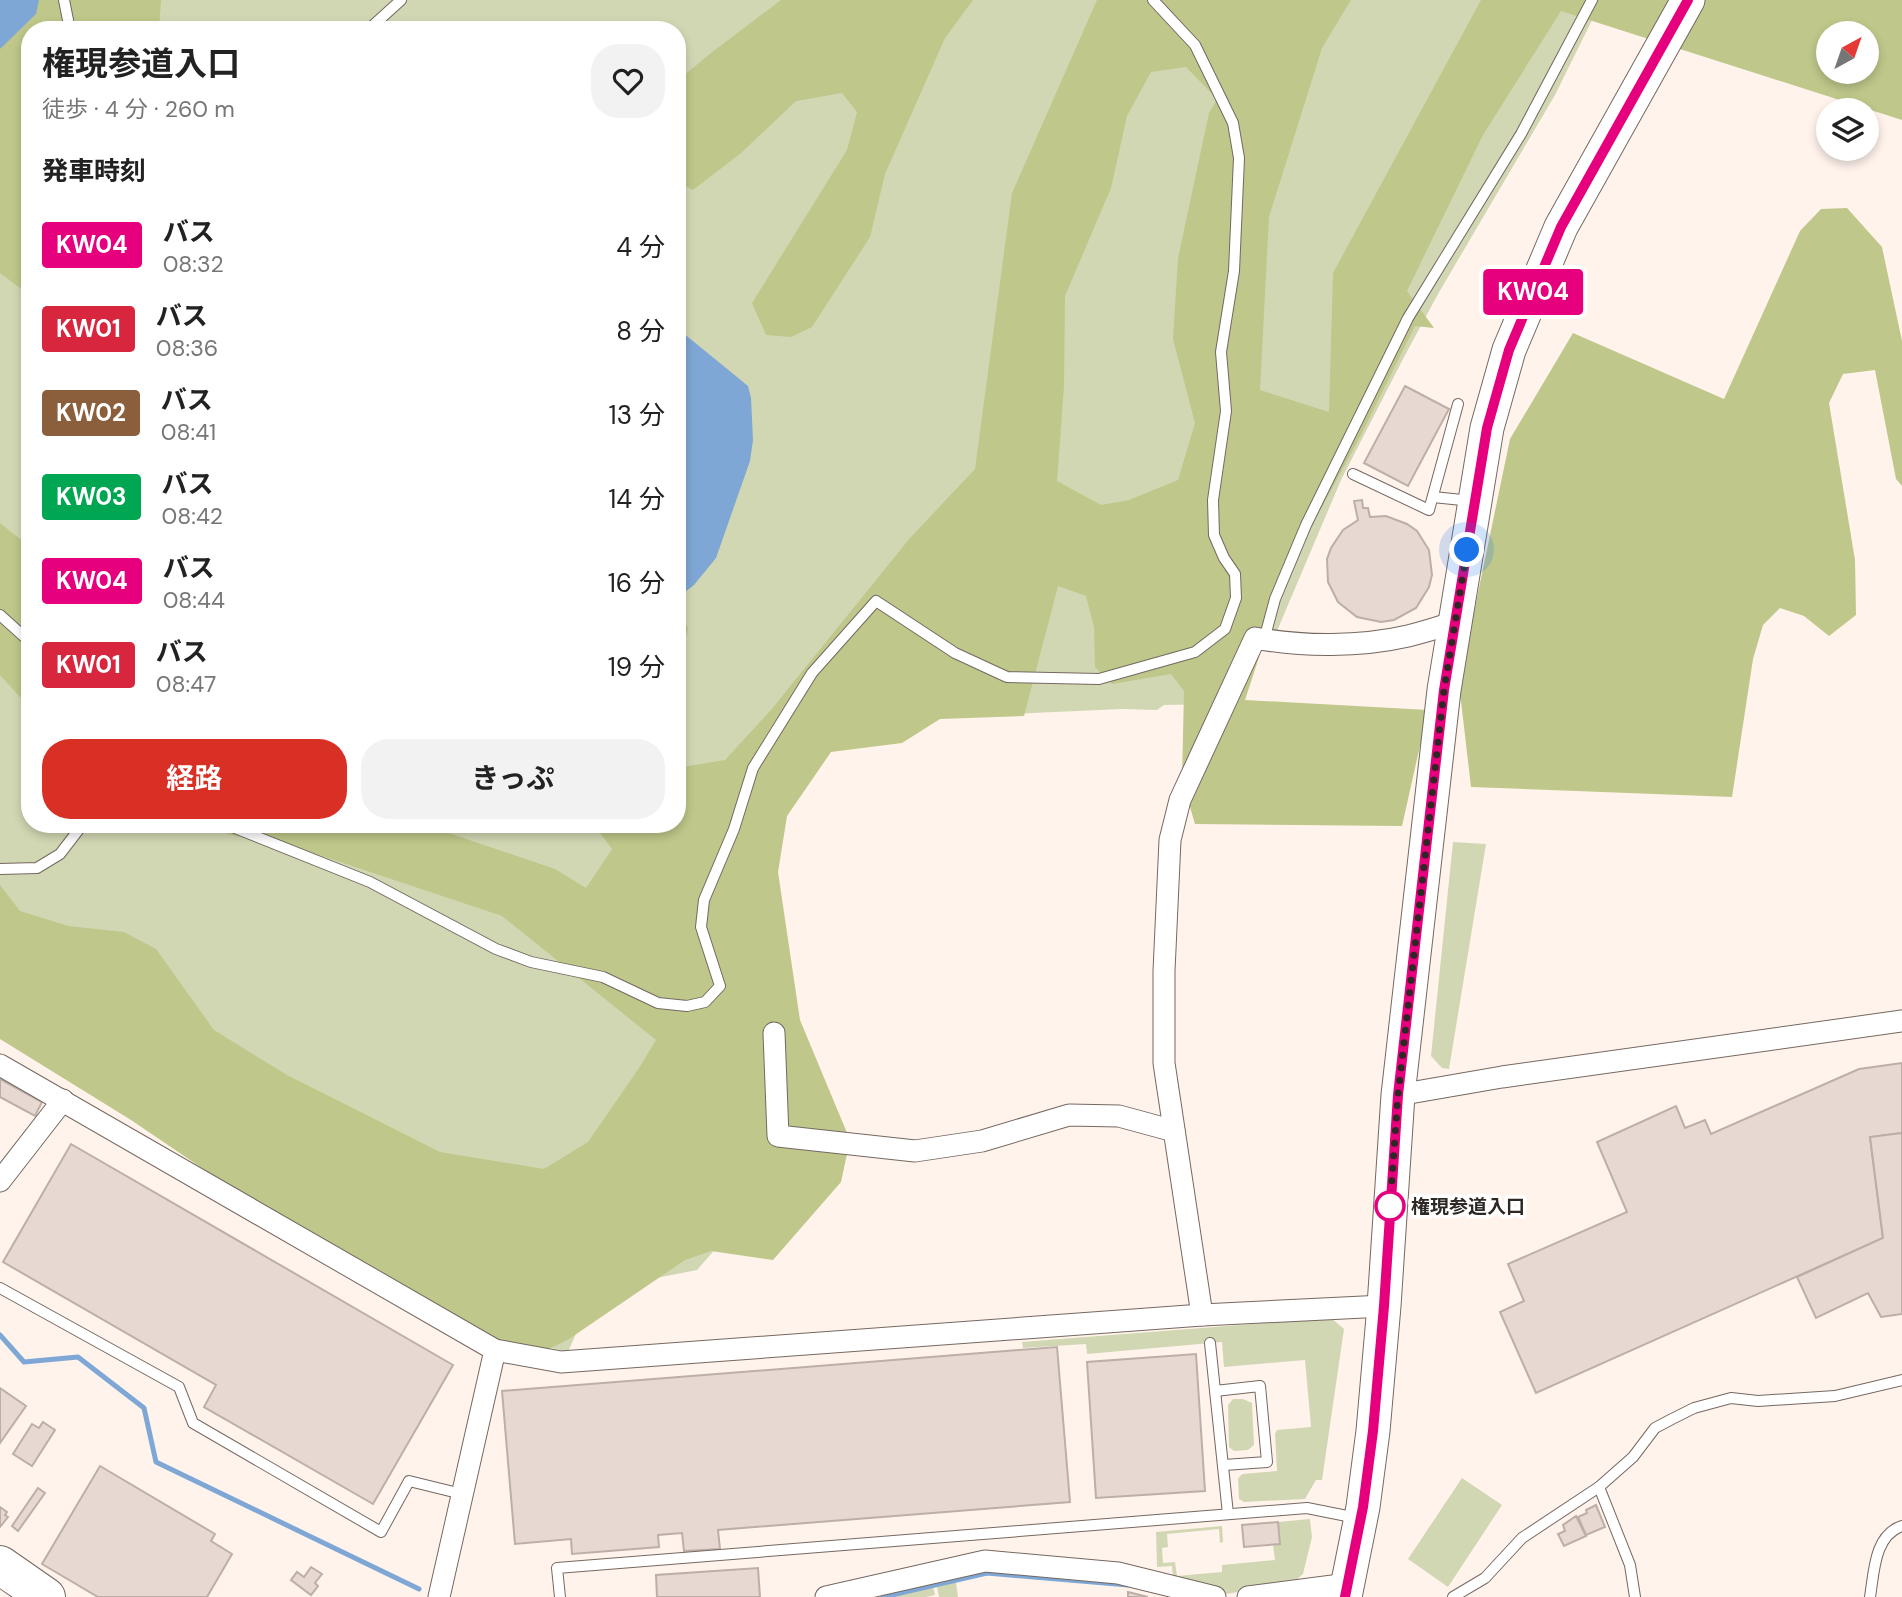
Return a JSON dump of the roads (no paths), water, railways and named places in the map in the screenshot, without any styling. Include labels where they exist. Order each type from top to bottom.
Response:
[{"type":"highway","points":[[0,1565],[46,1597]]},
{"type":"highway","points":[[0,1592],[7,1597]]},
{"type":"main road","points":[[1346,1591],[1373,1431],[1398,1095],[1444,690],[1487,428],[1509,350],[1561,227],[1688,0]]},
{"type":"street","points":[[1202,1315],[1164,1063],[1164,971],[1170,840],[1180,800],[1255,638],[1362,643],[1407,636],[1455,622]]},
{"type":"street","points":[[1398,1095],[1502,1077],[1902,1021]]},
{"type":"street","points":[[774,1033],[778,1136],[915,1151],[982,1141],[1069,1115],[1119,1116],[1174,1131]]},
{"type":"street","points":[[0,1065],[495,1350],[561,1362],[1202,1315],[1384,1306]]},
{"type":"street","points":[[0,1181],[63,1100]]},
{"type":"street","points":[[439,1597],[495,1350]]},
{"type":"street","points":[[826,1597],[985,1561],[1118,1573],[1215,1597]]},
{"type":"street","points":[[1248,1597],[1346,1591]]},
{"type":"lane","points":[[64,0],[68,21]]},
{"type":"lane","points":[[378,21],[401,0]]},
{"type":"lane","points":[[248,833],[370,882],[496,949],[531,962],[603,977],[658,1003],[687,1006],[705,1002],[720,986],[701,927],[704,900],[733,829],[753,768],[812,673],[876,601],[956,653],[1007,677],[1099,679],[1195,652],[1225,629],[1236,598],[1234,574],[1214,535],[1213,500],[1226,411],[1220,352],[1234,271],[1239,158],[1233,123],[1195,45],[1153,0]]},
{"type":"lane","points":[[1264,640],[1275,599],[1306,525],[1408,318],[1521,134],[1592,0]]},
{"type":"lane","points":[[1353,474],[1429,510],[1458,404]]},
{"type":"lane","points":[[1433,497],[1475,502]]},
{"type":"lane","points":[[0,615],[21,634]]},
{"type":"lane","points":[[0,869],[37,869],[60,855],[76,833]]},
{"type":"lane","points":[[0,1288],[179,1387],[193,1423],[381,1532],[409,1482],[462,1494]]},
{"type":"lane","points":[[1210,1343],[1228,1514]]},
{"type":"lane","points":[[1453,1597],[1485,1578],[1522,1538],[1598,1487],[1633,1457],[1655,1428],[1694,1408],[1731,1398],[1758,1401],[1835,1396],[1902,1380]]},
{"type":"lane","points":[[1215,1391],[1260,1386],[1267,1462],[1224,1465]]},
{"type":"lane","points":[[1598,1487],[1630,1565],[1635,1597]]},
{"type":"lane","points":[[560,1597],[557,1568],[1307,1508],[1360,1519]]},
{"type":"lane","points":[[1870,1597],[1878,1550],[1894,1529],[1902,1526]]},
{"type":"water","points":[[0,0],[39,0],[36,14],[29,21],[21,21],[21,29],[0,49]]},
{"type":"water","points":[[686,335],[748,386],[753,440],[750,461],[716,558],[686,591]]},
{"type":"waterway","points":[[0,1335],[24,1362],[78,1357],[144,1408],[156,1462],[419,1589]]},
{"type":"waterway","points":[[883,1597],[987,1573],[1128,1585]]},
{"type":"place","name":"権現参道入口","points":[[1390,1206]]}]
